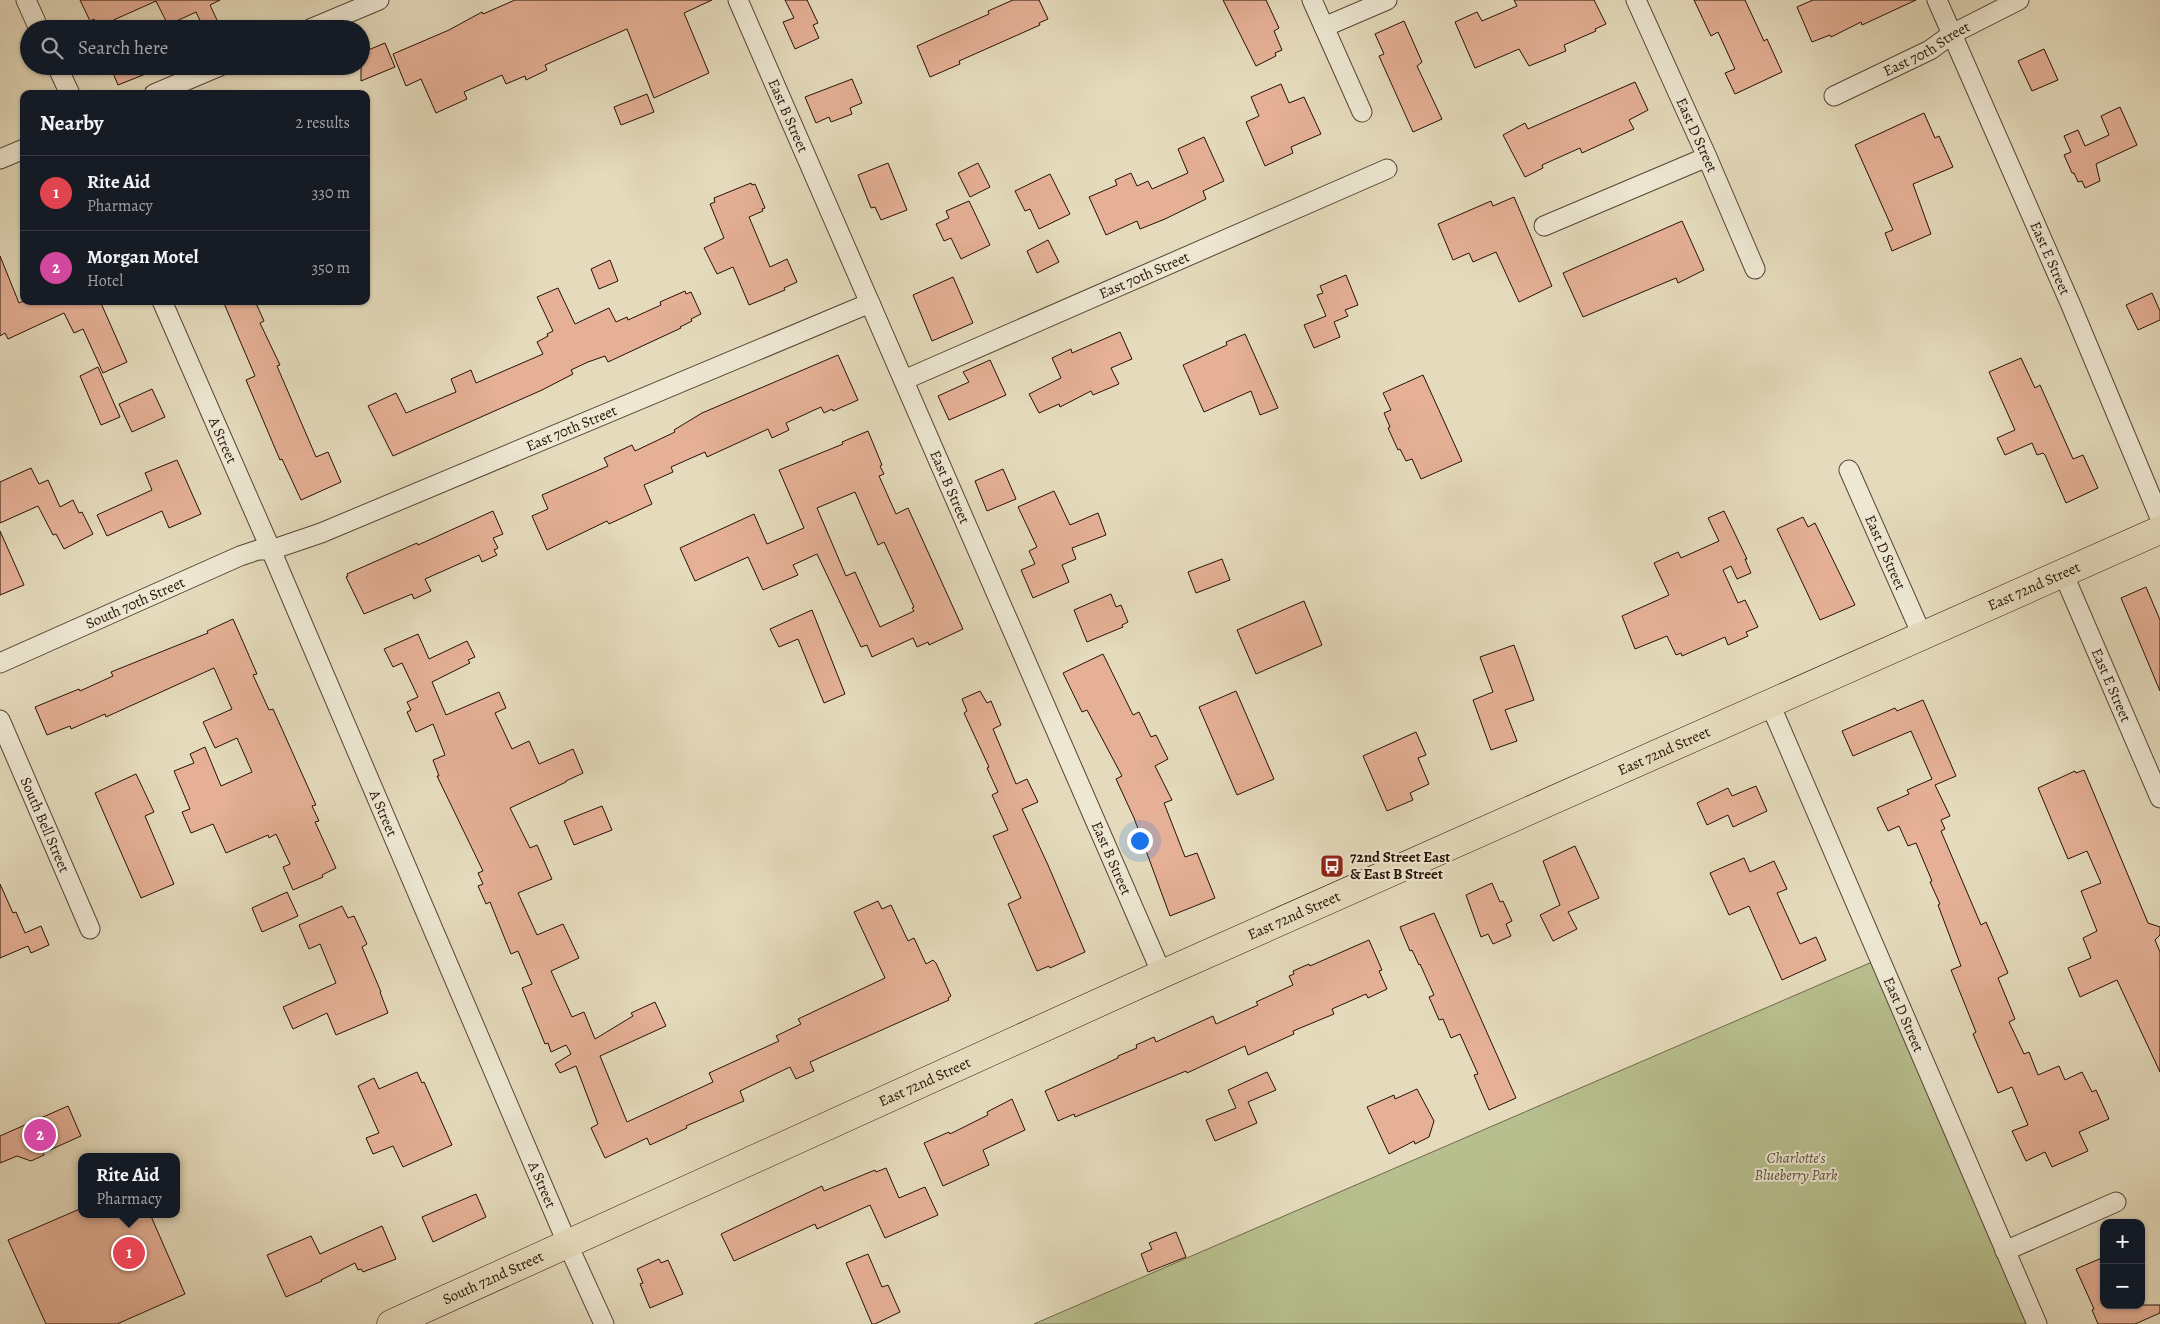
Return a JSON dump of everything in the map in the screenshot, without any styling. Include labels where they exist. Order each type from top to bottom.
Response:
[{"type":"main road","name":"East 72nd Street","points":[[568,1245],[1162,974],[2160,530]]},
{"type":"main road","name":"South 72nd Street","points":[[391,1324],[568,1245]]},
{"type":"street","points":[[26,0],[36,20]]},
{"type":"street","points":[[331,20],[379,0]]},
{"type":"street","name":"East B Street","points":[[738,0],[1162,974]]},
{"type":"street","points":[[1312,0],[1362,112]]},
{"type":"street","points":[[1324,27],[1387,0]]},
{"type":"street","name":"East D Street","points":[[1636,0],[1708,157],[1755,270]]},
{"type":"street","name":"East E Street","points":[[1937,0],[2070,304],[2160,518]]},
{"type":"street","name":"East 70th Street","points":[[1834,96],[1930,50],[1952,34],[2019,0]]},
{"type":"street","points":[[61,75],[68,90]]},
{"type":"street","points":[[163,90],[199,75]]},
{"type":"street","points":[[0,159],[20,151]]},
{"type":"street","points":[[1544,226],[1708,157]]},
{"type":"street","name":"East 70th Street","points":[[904,380],[1386,169]]},
{"type":"street","name":"East 70th Street","points":[[271,550],[321,533],[870,303]]},
{"type":"street","name":"A Street","points":[[164,305],[271,550],[568,1245],[604,1324]]},
{"type":"street","name":"East D Street","points":[[1850,470],[1922,636]]},
{"type":"street","name":"South 70th Street","points":[[0,663],[240,556],[258,550],[271,550]]},
{"type":"street","name":"East E Street","points":[[2064,573],[2160,798]]},
{"type":"street","name":"East D Street","points":[[1770,704],[2037,1324]]},
{"type":"street","name":"South Bell Street","points":[[0,720],[90,929]]},
{"type":"street","points":[[2005,1251],[2116,1202]]},
{"type":"green space","name":"Charlotte's Blueberry Park","points":[[1879,959],[2037,1324],[1034,1324]]},
{"type":"building","points":[[80,0],[220,0],[210,5],[217,20],[200,20],[196,12],[179,20],[166,20],[156,1],[114,20],[90,20]]},
{"type":"building","points":[[515,0],[712,0],[684,13],[709,73],[654,98],[627,29],[545,65],[547,70],[526,80],[525,76],[506,84],[502,75],[464,92],[467,99],[436,113],[421,79],[406,86],[393,54],[449,30],[482,12],[483,14]]},
{"type":"building","points":[[785,0],[807,0],[818,23],[813,25],[819,38],[795,49],[783,22],[794,18]]},
{"type":"building","points":[[1013,0],[1039,0],[1048,19],[1039,23],[1040,25],[959,61],[960,64],[930,77],[917,46],[989,14],[988,11]]},
{"type":"building","points":[[1223,0],[1266,0],[1279,28],[1274,31],[1282,50],[1275,53],[1276,56],[1256,66]]},
{"type":"building","points":[[1514,0],[1594,0],[1606,24],[1595,29],[1596,31],[1564,45],[1566,51],[1529,66],[1519,49],[1475,68],[1455,22],[1477,12],[1482,21],[1517,6]]},
{"type":"building","points":[[1694,0],[1745,0],[1764,41],[1767,39],[1782,72],[1735,94],[1725,73],[1735,69],[1718,32],[1711,36]]},
{"type":"building","points":[[1813,0],[1916,0],[1862,25],[1861,22],[1831,37],[1830,35],[1812,42],[1797,7]]},
{"type":"building","points":[[1404,21],[1422,62],[1417,66],[1442,119],[1413,132],[1379,56],[1384,54],[1375,34]]},
{"type":"building","points":[[385,43],[395,67],[361,81],[361,75],[370,75],[370,49]]},
{"type":"building","points":[[2044,49],[2058,80],[2032,91],[2018,61]]},
{"type":"building","points":[[114,75],[143,75],[118,85]]},
{"type":"building","points":[[852,79],[862,103],[850,108],[852,114],[831,122],[829,117],[816,123],[805,97]]},
{"type":"building","points":[[1635,82],[1648,110],[1629,120],[1634,129],[1582,153],[1580,148],[1542,165],[1543,168],[1525,177],[1503,135],[1525,123],[1528,129]]},
{"type":"building","points":[[1281,84],[1289,103],[1304,97],[1321,134],[1291,147],[1293,153],[1265,166],[1246,122],[1259,116],[1251,97]]},
{"type":"building","points":[[647,94],[654,112],[621,125],[614,107]]},
{"type":"building","points":[[2120,107],[2137,145],[2096,164],[2100,181],[2085,188],[2082,181],[2078,182],[2074,173],[2072,173],[2064,155],[2071,152],[2064,136],[2078,130],[2085,146],[2109,135],[2101,116]]},
{"type":"building","points":[[1924,113],[1935,138],[1939,136],[1953,167],[1913,184],[1931,234],[1892,251],[1885,233],[1893,230],[1855,145]]},
{"type":"building","points":[[1204,137],[1224,181],[1203,191],[1206,199],[1140,229],[1137,221],[1106,235],[1089,197],[1117,185],[1115,180],[1131,173],[1137,186],[1148,181],[1152,189],[1188,173],[1178,149]]},
{"type":"building","points":[[888,163],[907,210],[881,220],[875,207],[871,208],[858,175]]},
{"type":"building","points":[[978,163],[990,187],[970,197],[958,173]]},
{"type":"building","points":[[1050,174],[1070,214],[1039,229],[1030,209],[1025,211],[1015,191]]},
{"type":"building","points":[[751,183],[752,185],[755,184],[765,208],[762,209],[763,211],[749,217],[770,267],[787,259],[797,282],[784,288],[785,290],[749,305],[733,267],[717,274],[704,248],[724,238],[710,204],[715,202],[714,198]]},
{"type":"building","points":[[1514,197],[1552,286],[1519,302],[1496,252],[1473,262],[1469,253],[1453,260],[1438,224],[1491,201],[1493,206]]},
{"type":"building","points":[[969,201],[990,245],[961,259],[951,238],[944,241],[936,224],[949,218],[946,211]]},
{"type":"building","points":[[1682,221],[1704,270],[1678,283],[1676,278],[1583,317],[1563,273]]},
{"type":"building","points":[[1048,240],[1059,262],[1037,273],[1027,251]]},
{"type":"building","points":[[0,256],[20,305],[102,305],[127,362],[103,373],[83,329],[74,333],[64,313],[8,339],[5,333],[0,336]]},
{"type":"building","points":[[610,260],[618,281],[599,289],[591,269]]},
{"type":"building","points":[[1346,275],[1358,305],[1345,310],[1348,316],[1334,322],[1340,337],[1314,348],[1304,325],[1326,316],[1317,295],[1323,293],[1320,286]]},
{"type":"building","points":[[953,277],[973,323],[932,341],[913,295]]},
{"type":"building","points":[[558,288],[575,324],[609,308],[616,322],[627,317],[628,320],[661,305],[660,302],[685,291],[686,294],[691,292],[701,314],[691,319],[692,321],[681,328],[608,362],[605,356],[588,362],[571,370],[573,374],[542,390],[393,456],[368,406],[396,393],[406,413],[456,392],[451,379],[471,370],[476,383],[543,354],[537,342],[553,331],[537,297]]},
{"type":"building","points":[[2152,293],[2160,311],[2160,320],[2138,330],[2126,305]]},
{"type":"building","points":[[225,305],[257,305],[264,321],[260,323],[280,365],[277,366],[316,457],[328,452],[341,482],[301,500],[282,459],[280,460],[246,380],[255,376]]},
{"type":"building","points":[[1120,332],[1132,359],[1111,368],[1119,384],[1093,395],[1091,391],[1060,407],[1059,404],[1039,413],[1029,394],[1061,378],[1052,358],[1071,349],[1072,353]]},
{"type":"building","points":[[1245,334],[1278,408],[1260,415],[1251,391],[1204,412],[1183,365],[1227,345],[1226,342]]},
{"type":"building","points":[[838,355],[858,400],[824,413],[821,407],[786,423],[789,430],[772,438],[768,429],[707,457],[705,452],[671,467],[673,472],[644,485],[652,504],[609,524],[607,521],[547,550],[532,516],[548,509],[542,495],[608,466],[604,458],[632,445],[635,451],[675,432],[674,430],[702,413]]},
{"type":"building","points":[[2021,358],[2035,388],[2040,385],[2073,459],[2083,455],[2098,488],[2066,503],[2043,453],[2037,455],[2032,443],[2005,455],[1997,438],[2015,430],[1989,372]]},
{"type":"building","points":[[990,360],[1006,395],[949,420],[938,396],[969,382],[963,372]]},
{"type":"building","points":[[98,367],[120,417],[101,425],[80,376]]},
{"type":"building","points":[[1423,375],[1462,461],[1421,479],[1412,459],[1406,461],[1400,449],[1398,450],[1388,428],[1390,427],[1384,413],[1391,410],[1383,393]]},
{"type":"building","points":[[152,389],[165,417],[132,432],[119,404]]},
{"type":"building","points":[[868,431],[882,465],[880,466],[884,474],[879,476],[896,514],[908,508],[963,629],[929,645],[928,642],[917,647],[913,638],[872,657],[867,645],[861,647],[817,554],[793,565],[798,575],[763,590],[748,557],[695,581],[680,548],[754,514],[767,544],[804,528],[779,470],[843,444],[842,442]],"holes":[[[855,492],[878,545],[884,542],[914,607],[912,608],[914,611],[880,627],[855,572],[846,576],[817,508]]]},
{"type":"building","points":[[177,460],[201,514],[169,528],[162,511],[107,536],[97,515],[152,490],[145,473]]},
{"type":"building","points":[[31,468],[39,484],[48,480],[60,507],[73,500],[79,513],[82,512],[93,534],[64,549],[56,534],[53,535],[38,506],[0,523],[0,482]]},
{"type":"building","points":[[1003,469],[1016,499],[987,511],[975,481]]},
{"type":"building","points":[[1054,491],[1070,525],[1098,513],[1106,535],[1072,548],[1076,559],[1062,565],[1069,582],[1033,598],[1021,570],[1035,564],[1029,551],[1037,547],[1018,507]]},
{"type":"building","points":[[493,511],[503,534],[493,538],[498,548],[494,550],[497,555],[482,562],[479,555],[425,579],[431,591],[414,599],[412,594],[364,614],[346,577],[348,576],[347,574],[417,543],[418,545]]},
{"type":"building","points":[[1724,511],[1747,559],[1745,559],[1751,573],[1737,579],[1731,566],[1723,570],[1738,603],[1745,600],[1758,627],[1746,632],[1748,636],[1728,645],[1725,637],[1682,656],[1681,653],[1676,655],[1667,636],[1635,649],[1622,616],[1669,595],[1654,563],[1678,552],[1681,558],[1719,541],[1708,518]]},
{"type":"building","points":[[1803,517],[1808,527],[1815,523],[1855,605],[1820,620],[1777,529]]},
{"type":"building","points":[[0,531],[24,585],[0,595]]},
{"type":"building","points":[[1222,559],[1230,580],[1196,593],[1188,572]]},
{"type":"building","points":[[2146,587],[2160,620],[2160,691],[2121,598]]},
{"type":"building","points":[[1111,594],[1116,607],[1121,605],[1128,622],[1122,625],[1123,627],[1087,642],[1074,610]]},
{"type":"building","points":[[1304,601],[1322,645],[1256,674],[1237,630]]},
{"type":"building","points":[[812,610],[845,694],[824,703],[798,639],[779,647],[770,629]]},
{"type":"building","points":[[233,619],[257,674],[253,675],[269,710],[273,709],[316,805],[312,806],[319,821],[315,822],[336,868],[322,875],[323,877],[293,890],[283,867],[290,864],[276,834],[269,838],[268,835],[226,853],[213,824],[191,833],[182,812],[190,809],[174,771],[194,763],[190,754],[205,747],[221,786],[252,772],[237,738],[215,748],[203,722],[232,709],[214,668],[106,717],[105,714],[71,729],[70,726],[47,735],[35,707],[79,689],[80,691],[113,676],[111,672],[208,633],[207,631]]},
{"type":"building","points":[[418,634],[429,659],[467,641],[475,657],[468,660],[470,663],[432,682],[446,715],[499,692],[506,708],[495,713],[512,749],[529,741],[539,764],[573,749],[583,773],[510,808],[530,848],[537,845],[552,879],[518,893],[537,935],[563,924],[579,958],[551,971],[572,1017],[584,1012],[595,1039],[633,1016],[631,1013],[655,1002],[666,1026],[600,1056],[627,1122],[713,1082],[709,1073],[779,1041],[776,1036],[801,1024],[798,1019],[885,978],[854,912],[878,901],[882,909],[891,905],[908,941],[914,938],[926,964],[933,960],[936,963],[951,996],[948,998],[949,1000],[810,1062],[814,1071],[796,1079],[790,1067],[740,1091],[744,1101],[686,1126],[687,1128],[650,1145],[647,1138],[605,1158],[591,1128],[598,1124],[576,1066],[560,1073],[555,1064],[571,1054],[566,1045],[551,1052],[548,1043],[545,1044],[522,988],[532,984],[518,951],[511,954],[490,902],[486,904],[478,886],[483,884],[478,873],[483,871],[437,776],[439,776],[433,760],[445,755],[433,724],[416,732],[407,712],[411,710],[407,702],[418,697],[402,663],[393,667],[384,649]]},
{"type":"building","points":[[1514,645],[1534,700],[1505,710],[1517,741],[1491,750],[1473,700],[1493,692],[1480,657]]},
{"type":"building","points":[[1103,654],[1133,715],[1139,712],[1151,737],[1156,735],[1168,759],[1155,766],[1172,800],[1164,803],[1185,857],[1197,853],[1215,898],[1170,916],[1134,818],[1116,779],[1122,776],[1087,710],[1082,712],[1063,673]]},
{"type":"building","points":[[980,691],[987,703],[991,701],[1001,725],[993,729],[1016,784],[1027,779],[1038,802],[1022,809],[1085,952],[1050,968],[1049,966],[1037,971],[1008,904],[1021,898],[993,836],[1008,830],[992,795],[998,792],[987,768],[989,767],[964,713],[967,711],[962,699]]},
{"type":"building","points":[[1236,691],[1274,779],[1237,795],[1199,707]]},
{"type":"building","points":[[1923,700],[1956,776],[1935,785],[1950,816],[1941,820],[1945,829],[1941,831],[1981,925],[1986,922],[2008,973],[1998,978],[2015,1019],[2009,1022],[2024,1054],[2029,1052],[2038,1075],[2059,1066],[2065,1080],[2082,1072],[2092,1092],[2096,1090],[2109,1119],[2079,1132],[2088,1151],[2052,1167],[2045,1152],[2026,1161],[2012,1131],[2028,1125],[2012,1087],[1998,1093],[1973,1034],[1976,1032],[1951,970],[1961,966],[1938,905],[1940,904],[1930,882],[1932,881],[1916,843],[1908,846],[1899,826],[1888,831],[1877,808],[1909,794],[1907,790],[1932,779],[1911,731],[1853,756],[1842,731],[1895,708],[1897,711]]},
{"type":"building","points":[[1416,732],[1426,755],[1418,758],[1429,784],[1410,793],[1413,800],[1387,811],[1363,756]]},
{"type":"building","points":[[2084,770],[2148,923],[2160,927],[2160,935],[2155,940],[2160,952],[2160,1072],[2117,980],[2080,997],[2068,968],[2091,958],[2083,938],[2097,931],[2081,891],[2101,883],[2087,851],[2068,859],[2038,788],[2075,771],[2076,773]]},
{"type":"building","points":[[136,774],[154,812],[145,816],[174,884],[141,898],[95,793]]},
{"type":"building","points":[[1756,786],[1767,811],[1733,827],[1728,815],[1707,825],[1697,803],[1728,788],[1732,796]]},
{"type":"building","points":[[602,806],[612,830],[574,845],[564,821]]},
{"type":"building","points":[[1575,846],[1599,898],[1568,912],[1577,929],[1553,941],[1540,915],[1560,905],[1543,861]]},
{"type":"building","points":[[1744,858],[1750,872],[1774,861],[1787,889],[1777,893],[1800,944],[1816,937],[1826,960],[1782,980],[1749,906],[1729,915],[1710,873]]},
{"type":"building","points":[[1492,883],[1500,902],[1503,901],[1512,921],[1506,924],[1511,936],[1493,944],[1488,934],[1481,937],[1466,895]]},
{"type":"building","points":[[0,884],[13,913],[16,912],[25,933],[41,926],[49,945],[31,953],[28,946],[0,958]]},
{"type":"building","points":[[287,892],[298,916],[262,932],[252,908]]},
{"type":"building","points":[[342,906],[348,918],[354,916],[367,944],[362,947],[388,1013],[336,1035],[327,1013],[293,1029],[283,1007],[336,983],[320,944],[309,949],[299,925]]},
{"type":"building","points":[[1434,913],[1516,1098],[1489,1110],[1474,1075],[1478,1074],[1460,1034],[1451,1038],[1443,1019],[1439,1020],[1429,997],[1434,995],[1420,964],[1412,950],[1410,951],[1400,927]]},
{"type":"building","points":[[1369,940],[1382,970],[1379,971],[1387,989],[1368,998],[1366,994],[1332,1009],[1334,1014],[1293,1031],[1294,1034],[1248,1055],[1245,1046],[1187,1073],[1186,1071],[1075,1117],[1074,1114],[1058,1121],[1045,1091],[1118,1058],[1118,1056],[1137,1048],[1136,1045],[1154,1037],[1156,1042],[1213,1016],[1216,1024],[1258,1005],[1256,1002],[1293,985],[1289,976],[1294,974],[1293,971],[1309,964],[1310,966]]},
{"type":"building","points":[[417,1072],[422,1083],[424,1082],[452,1145],[403,1167],[393,1146],[373,1154],[366,1138],[379,1133],[358,1086],[374,1078],[379,1089]]},
{"type":"building","points":[[1267,1072],[1276,1090],[1248,1102],[1257,1123],[1215,1141],[1206,1120],[1236,1108],[1228,1090]]},
{"type":"building","points":[[1417,1089],[1434,1121],[1429,1137],[1415,1144],[1414,1141],[1389,1154],[1367,1107],[1394,1095],[1395,1099]]},
{"type":"building","points":[[1012,1099],[1025,1130],[983,1150],[989,1165],[943,1186],[924,1143],[949,1132],[950,1134],[988,1115],[987,1112]]},
{"type":"building","points":[[68,1106],[81,1136],[43,1153],[44,1155],[31,1161],[17,1156],[0,1163],[0,1136]]},
{"type":"building","points":[[886,1168],[899,1198],[925,1187],[938,1215],[885,1238],[870,1205],[817,1229],[815,1224],[734,1261],[721,1234],[822,1186],[824,1191],[875,1170],[876,1172]]},
{"type":"building","points":[[476,1194],[486,1217],[433,1242],[422,1217]]},
{"type":"building","points":[[78,1210],[78,1218],[152,1218],[185,1294],[117,1324],[46,1324],[8,1240]]},
{"type":"building","points":[[382,1226],[396,1259],[363,1272],[361,1269],[358,1270],[355,1263],[322,1281],[286,1297],[267,1255],[311,1236],[320,1254]]},
{"type":"building","points":[[1176,1232],[1186,1257],[1148,1272],[1141,1254],[1152,1249],[1149,1243]]},
{"type":"building","points":[[868,1254],[882,1287],[888,1285],[900,1312],[875,1324],[872,1324],[846,1263]]},
{"type":"building","points":[[659,1259],[661,1263],[668,1260],[683,1294],[650,1308],[640,1284],[643,1283],[637,1269]]},
{"type":"building","points":[[2100,1259],[2100,1309],[2145,1309],[2145,1305],[2160,1305],[2160,1313],[2135,1324],[2098,1324],[2092,1310],[2094,1309],[2076,1269]]},
{"type":"place","name":"72nd Street East & East B Street","points":[[1332,866]]},
{"type":"place","name":"Morgan Motel","points":[[40,1135]]},
{"type":"place","name":"Rite Aid","points":[[129,1253]]}]
